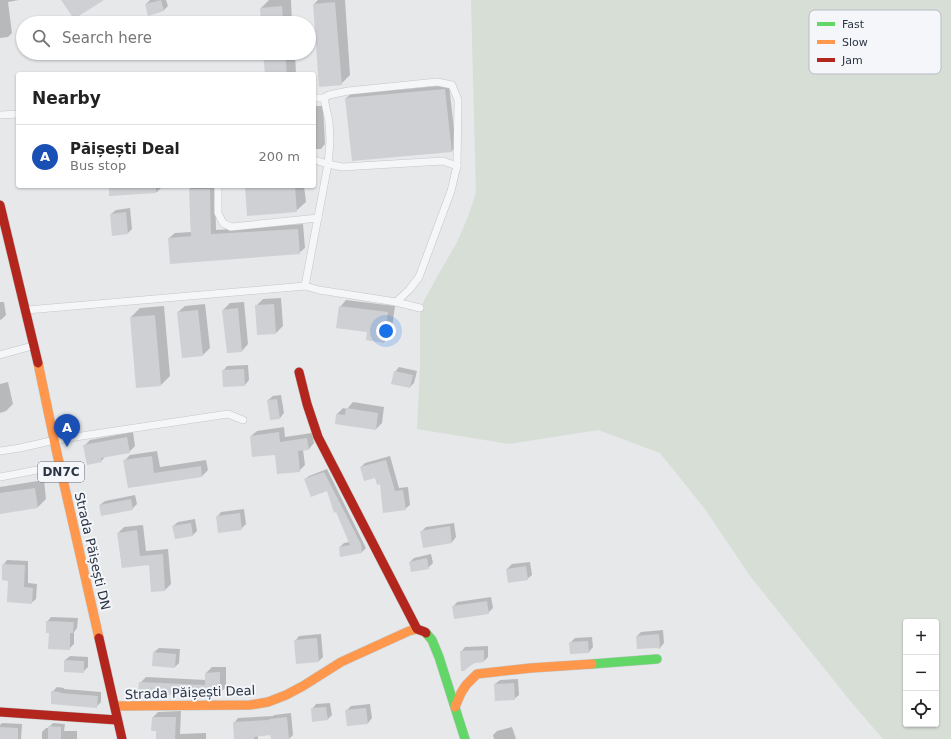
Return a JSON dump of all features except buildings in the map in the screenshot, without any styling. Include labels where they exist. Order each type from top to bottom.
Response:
[{"type":"street","name":"Strada Păișești DN","points":[[0,205],[24,310],[34,345],[122,739]]},
{"type":"street","points":[[300,372],[307,404],[318,437],[417,629],[425,632],[432,640],[439,657],[465,739]]},
{"type":"street","name":"Strada Păișești Deal","points":[[115,706],[244,705],[268,702],[303,686],[341,662],[409,631],[417,629]]},
{"type":"street","points":[[455,707],[463,689],[477,674],[531,668],[657,660]]},
{"type":"street","points":[[0,712],[117,720]]},
{"type":"lane","points":[[316,98],[324,98],[329,95],[348,91],[438,82],[452,85],[458,100],[457,166],[451,191],[419,277],[409,290],[396,302]]},
{"type":"lane","points":[[305,286],[328,164],[330,141],[329,122],[324,98]]},
{"type":"lane","points":[[0,116],[16,114]]},
{"type":"lane","points":[[316,161],[342,167],[443,161],[457,166]]},
{"type":"lane","points":[[218,188],[218,213],[223,223],[231,227],[318,218]]},
{"type":"lane","points":[[24,310],[305,286],[319,290],[396,302],[420,308]]},
{"type":"lane","points":[[0,355],[34,345]]},
{"type":"lane","points":[[0,451],[54,440],[228,414],[243,420]]},
{"type":"lane","points":[[0,477],[60,466]]},
{"type":"shaded area","points":[[471,0],[951,0],[951,739],[883,739],[852,703],[750,576],[705,509],[660,453],[598,430],[509,444],[417,429],[420,364],[420,308],[456,244],[468,217],[476,193]]},
{"type":"traffic: fast","points":[[426,633],[432,640],[439,657],[465,739]]},
{"type":"traffic: fast","points":[[592,664],[657,659]]},
{"type":"traffic: slow","points":[[38,363],[99,638]]},
{"type":"traffic: slow","points":[[115,706],[250,705],[268,702],[303,686],[341,662],[409,631],[417,629]]},
{"type":"traffic: slow","points":[[455,707],[466,685],[477,674],[531,668],[592,664]]},
{"type":"traffic: jam","points":[[0,205],[38,363]]},
{"type":"traffic: jam","points":[[299,372],[307,404],[318,437],[417,629],[426,633]]},
{"type":"traffic: jam","points":[[99,638],[122,739]]},
{"type":"traffic: jam","points":[[0,712],[117,720]]},
{"type":"place","name":"Păișești Deal","points":[[67,447]]}]
